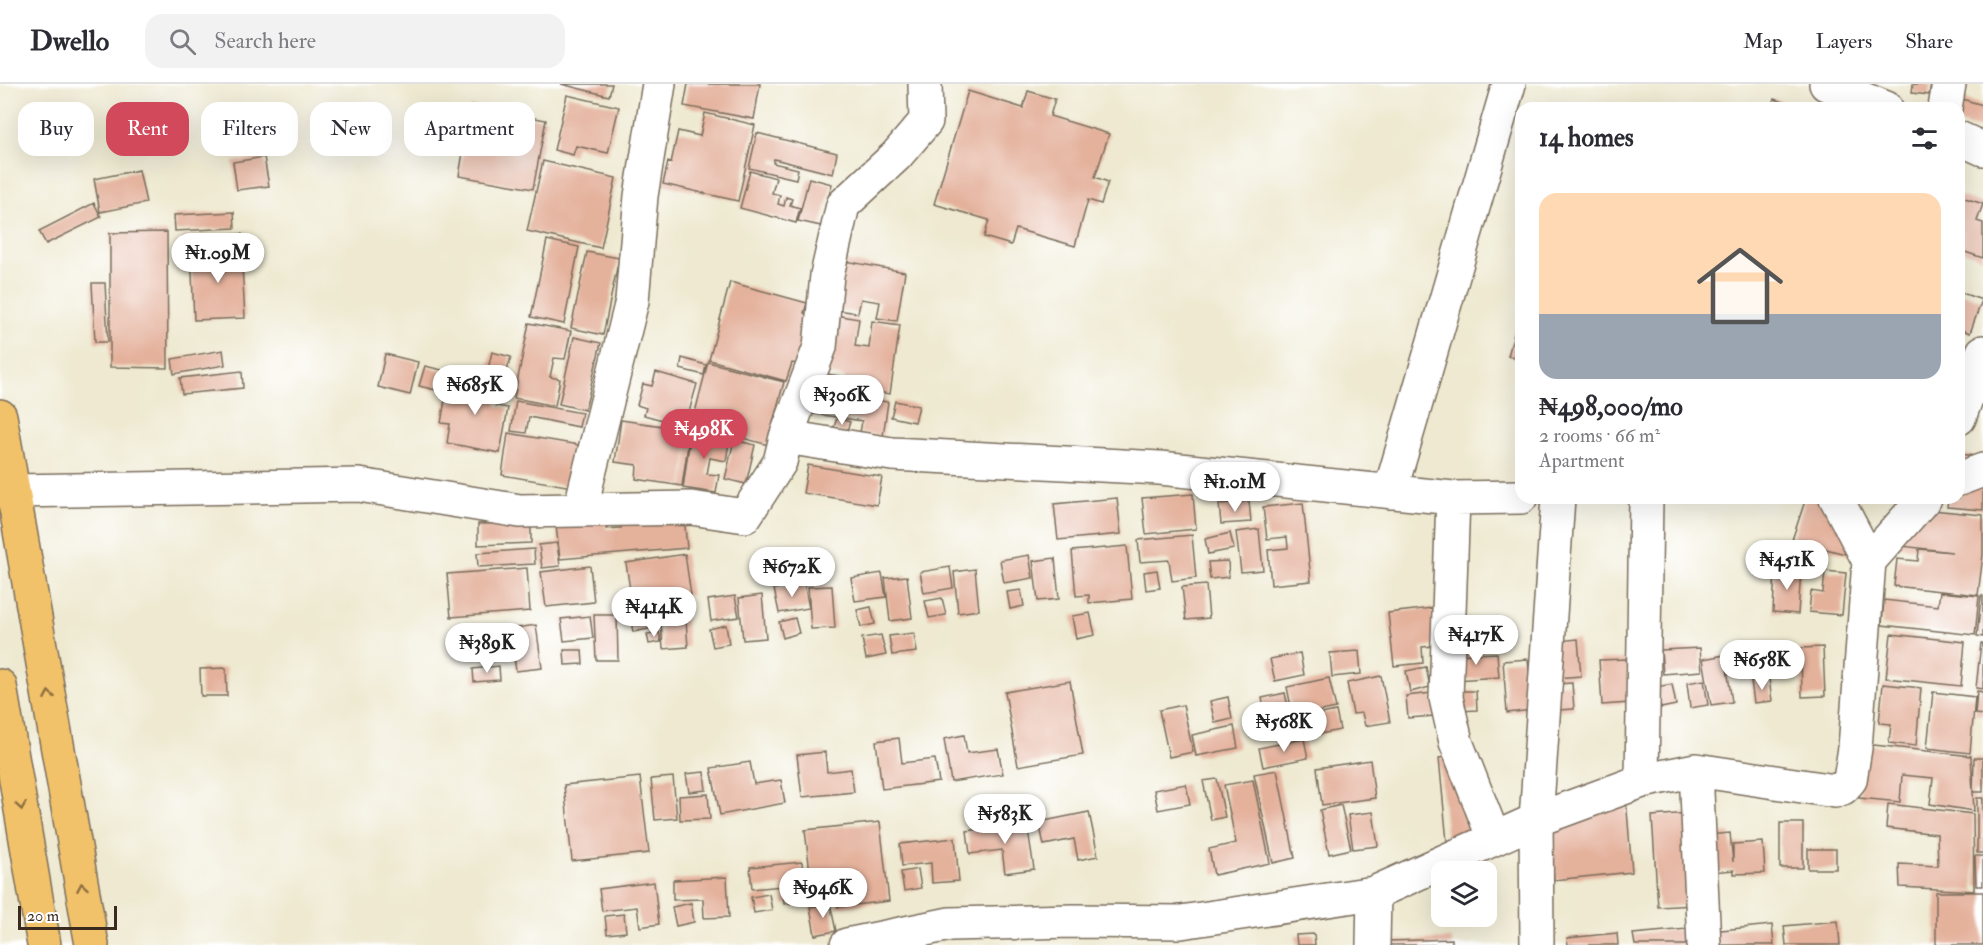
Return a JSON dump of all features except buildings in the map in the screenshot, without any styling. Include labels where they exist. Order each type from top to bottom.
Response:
[{"type":"highway","points":[[0,416],[92,945]]},
{"type":"highway","points":[[0,686],[44,945]]},
{"type":"street","points":[[580,510],[632,301],[641,196],[659,84]]},
{"type":"street","points":[[13,491],[359,485],[520,511],[691,508],[746,516],[780,462],[786,437],[819,347],[827,275],[843,205],[896,156],[926,121],[925,84]]},
{"type":"street","points":[[1390,492],[1509,84]]},
{"type":"street","points":[[1826,84],[1867,102]]},
{"type":"street","points":[[1946,102],[1949,84]]},
{"type":"street","points":[[1965,141],[1983,149]]},
{"type":"street","points":[[1965,402],[1983,352]]},
{"type":"street","points":[[786,437],[892,454],[1160,468],[1453,498],[1515,497]]},
{"type":"street","points":[[1965,477],[1983,470]]},
{"type":"street","points":[[1453,498],[1446,698],[1456,742],[1494,839]]},
{"type":"street","points":[[1537,945],[1536,820],[1558,504]]},
{"type":"street","points":[[1642,781],[1646,504]]},
{"type":"street","points":[[847,945],[950,935],[1181,934],[1374,893],[1536,820],[1642,781],[1696,770],[1835,791],[1843,788],[1850,780],[1855,748],[1869,561],[1839,504]]},
{"type":"street","points":[[1869,561],[1921,504]]},
{"type":"street","points":[[1696,770],[1704,945]]},
{"type":"street","points":[[1373,945],[1374,893]]}]
